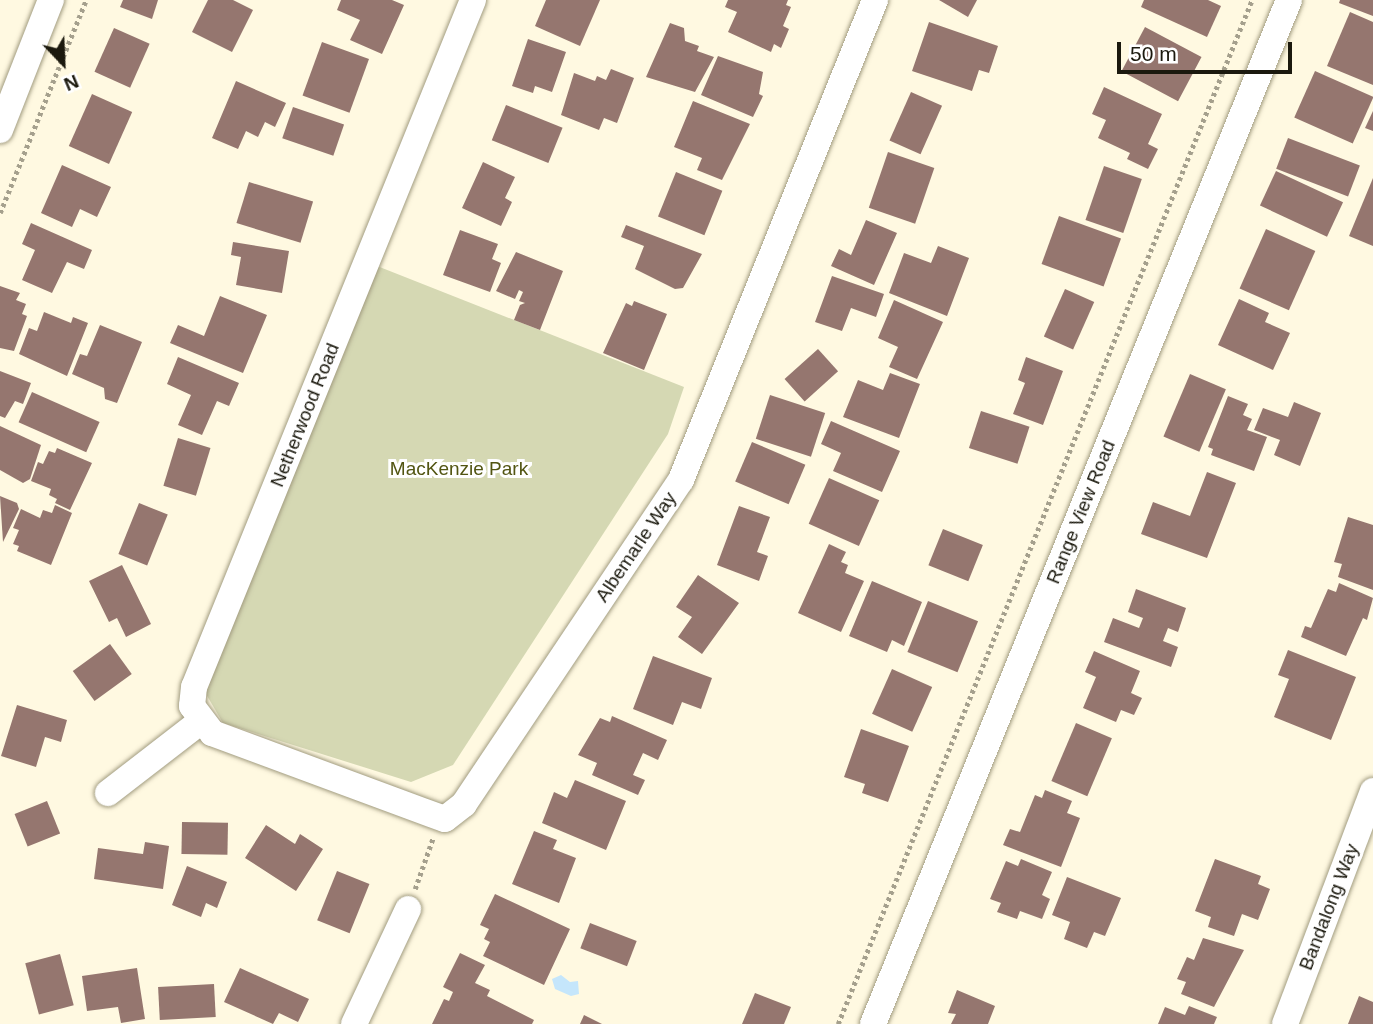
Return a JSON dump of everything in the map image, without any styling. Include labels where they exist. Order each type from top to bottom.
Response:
[{"type":"street","points":[[0,130],[51,0]]},
{"type":"street","name":"Netherwood Road","points":[[200,722],[192,706],[194,687],[473,0]]},
{"type":"street","name":"Albemarle Way","points":[[437,830],[464,804],[681,480],[875,0]]},
{"type":"street","name":"Range View Road","points":[[873,1024],[1289,0]]},
{"type":"street","points":[[108,793],[200,722],[212,733],[437,830]]},
{"type":"street","name":"Bandalong Way","points":[[1285,1024],[1373,791]]},
{"type":"street","points":[[354,1024],[408,909]]},
{"type":"path","points":[[0,213],[86,0]]},
{"type":"path","points":[[838,1024],[1252,0]]},
{"type":"path","points":[[408,909],[437,830]]},
{"type":"green space","name":"MacKenzie Park","points":[[372,264],[684,387],[668,434],[453,765],[411,782],[223,723],[203,689]]},
{"type":"water","points":[[561,975],[570,982],[578,981],[579,994],[571,996],[555,989],[552,979]]},
{"type":"building","points":[[123,0],[158,0],[152,19],[120,7]]},
{"type":"building","points":[[208,0],[233,0],[253,10],[232,52],[192,32]]},
{"type":"building","points":[[341,0],[392,0],[404,5],[382,54],[350,40],[360,20],[337,10]]},
{"type":"building","points":[[546,0],[600,0],[580,46],[535,26]]},
{"type":"building","points":[[728,0],[788,0],[786,5],[791,7],[783,26],[789,29],[781,48],[774,44],[771,52],[728,32],[737,12],[725,7]]},
{"type":"building","points":[[939,0],[977,0],[968,17]]},
{"type":"building","points":[[1144,0],[1208,0],[1221,6],[1207,37],[1141,7]]},
{"type":"building","points":[[1340,0],[1373,0],[1373,16],[1339,3]]},
{"type":"building","points":[[1350,12],[1373,22],[1373,85],[1327,66]]},
{"type":"building","points":[[929,22],[998,46],[989,73],[979,70],[972,91],[912,71]]},
{"type":"building","points":[[670,23],[684,28],[685,41],[699,46],[697,51],[714,57],[695,92],[646,77]]},
{"type":"building","points":[[1145,27],[1202,57],[1178,101],[1122,71]]},
{"type":"building","points":[[114,28],[150,44],[130,88],[94,72]]},
{"type":"building","points":[[528,39],[566,52],[552,92],[535,86],[533,93],[512,86]]},
{"type":"building","points":[[322,42],[369,59],[349,113],[303,96]]},
{"type":"building","points":[[718,56],[763,72],[759,94],[763,96],[753,117],[701,95]]},
{"type":"building","points":[[611,69],[634,78],[617,123],[604,118],[599,130],[561,115],[574,73],[595,81],[597,76],[606,80]]},
{"type":"building","points":[[1315,71],[1373,97],[1353,144],[1294,118]]},
{"type":"building","points":[[236,81],[286,103],[275,127],[265,122],[258,137],[246,131],[238,149],[212,138]]},
{"type":"building","points":[[1104,87],[1162,114],[1148,144],[1158,149],[1148,169],[1127,159],[1130,153],[1098,138],[1106,120],[1092,114]]},
{"type":"building","points":[[911,92],[942,106],[921,154],[889,140]]},
{"type":"building","points":[[92,94],[132,112],[109,164],[69,146]]},
{"type":"building","points":[[693,101],[750,124],[722,180],[697,170],[702,158],[674,147]]},
{"type":"building","points":[[506,105],[563,128],[548,163],[492,140]]},
{"type":"building","points":[[293,107],[344,125],[333,156],[282,138]]},
{"type":"building","points":[[1373,111],[1373,131],[1365,128]]},
{"type":"building","points":[[1288,138],[1360,166],[1348,196],[1276,169]]},
{"type":"building","points":[[888,152],[934,168],[915,224],[869,208]]},
{"type":"building","points":[[483,162],[515,177],[505,198],[512,202],[501,226],[462,208]]},
{"type":"building","points":[[62,165],[111,187],[97,217],[80,209],[72,227],[41,213]]},
{"type":"building","points":[[1104,166],[1142,179],[1123,233],[1085,220]]},
{"type":"building","points":[[1276,171],[1343,202],[1327,237],[1260,205]]},
{"type":"building","points":[[676,172],[722,191],[704,235],[658,217]]},
{"type":"building","points":[[1373,178],[1373,246],[1349,236]]},
{"type":"building","points":[[249,182],[313,202],[301,243],[236,223]]},
{"type":"building","points":[[1059,216],[1121,239],[1104,286],[1042,264]]},
{"type":"building","points":[[866,220],[897,233],[874,285],[831,266],[839,249],[851,255]]},
{"type":"building","points":[[31,223],[92,250],[84,269],[67,262],[52,293],[22,280],[35,250],[22,244]]},
{"type":"building","points":[[626,225],[702,254],[683,288],[675,289],[635,269],[644,246],[621,237]]},
{"type":"building","points":[[1266,229],[1315,251],[1289,310],[1240,288]]},
{"type":"building","points":[[460,230],[498,244],[492,259],[501,263],[490,292],[443,275]]},
{"type":"building","points":[[233,242],[289,251],[282,293],[236,285],[241,257],[231,255]]},
{"type":"building","points":[[938,246],[969,258],[947,316],[889,293],[904,253],[931,263]]},
{"type":"building","points":[[516,252],[563,271],[540,330],[514,320],[520,305],[525,303],[519,301],[523,292],[519,290],[515,299],[496,291]]},
{"type":"building","points":[[832,276],[884,294],[876,317],[851,308],[842,331],[815,322]]},
{"type":"building","points":[[0,286],[20,293],[16,300],[26,304],[22,314],[27,316],[14,351],[0,348]]},
{"type":"building","points":[[1065,289],[1094,302],[1073,350],[1044,337]]},
{"type":"building","points":[[220,296],[267,315],[243,373],[170,343],[178,325],[204,336]]},
{"type":"building","points":[[1239,299],[1269,313],[1265,322],[1290,333],[1273,370],[1218,345]]},
{"type":"building","points":[[894,300],[943,322],[917,379],[889,367],[898,347],[878,338]]},
{"type":"building","points":[[634,301],[667,314],[644,370],[603,353],[626,303],[632,306]]},
{"type":"building","points":[[44,312],[71,323],[73,317],[88,323],[67,376],[19,354],[29,328],[37,331]]},
{"type":"building","points":[[100,325],[142,342],[117,403],[105,399],[104,388],[72,374],[80,354],[87,356]]},
{"type":"building","points":[[818,349],[838,371],[805,401],[785,379]]},
{"type":"building","points":[[178,357],[239,383],[229,406],[217,401],[202,435],[178,425],[191,395],[167,384]]},
{"type":"building","points":[[1026,357],[1063,371],[1043,425],[1013,414],[1025,383],[1018,380]]},
{"type":"building","points":[[0,371],[31,383],[23,404],[15,401],[5,418],[0,416]]},
{"type":"building","points":[[890,373],[920,384],[899,438],[843,417],[858,380],[883,390]]},
{"type":"building","points":[[1190,374],[1226,389],[1199,452],[1163,437]]},
{"type":"building","points":[[32,392],[100,422],[86,452],[19,422]]},
{"type":"building","points":[[770,395],[825,413],[811,457],[756,439]]},
{"type":"building","points":[[1228,396],[1248,404],[1243,415],[1252,419],[1247,430],[1267,437],[1254,471],[1211,455],[1213,449],[1208,447]]},
{"type":"building","points":[[1294,402],[1321,413],[1300,466],[1274,455],[1280,440],[1254,430],[1263,408],[1288,417]]},
{"type":"building","points":[[981,411],[1030,427],[1017,464],[969,448]]},
{"type":"building","points":[[831,421],[900,451],[882,492],[833,471],[841,453],[821,444]]},
{"type":"building","points":[[0,426],[41,445],[30,479],[23,483],[0,470]]},
{"type":"building","points":[[178,438],[211,448],[196,496],[163,486]]},
{"type":"building","points":[[752,442],[805,465],[789,504],[735,482]]},
{"type":"building","points":[[57,448],[92,463],[70,510],[55,503],[57,499],[49,495],[51,489],[31,481],[38,462],[43,464],[49,451],[55,453]]},
{"type":"building","points":[[1207,472],[1236,483],[1207,558],[1141,534],[1153,502],[1190,516]]},
{"type":"building","points":[[829,478],[879,500],[859,546],[809,524]]},
{"type":"building","points":[[0,496],[17,503],[19,509],[3,542]]},
{"type":"building","points":[[139,503],[168,515],[147,566],[118,554]]},
{"type":"building","points":[[55,505],[72,513],[51,565],[17,551],[19,546],[13,544],[19,530],[13,528],[21,509],[40,518],[43,510],[52,513]]},
{"type":"building","points":[[739,506],[770,517],[757,552],[768,556],[759,581],[717,565]]},
{"type":"building","points":[[1348,517],[1373,525],[1373,590],[1338,577],[1342,564],[1334,562]]},
{"type":"building","points":[[943,529],[983,545],[968,581],[928,565]]},
{"type":"building","points":[[829,544],[846,552],[841,562],[848,565],[845,573],[864,581],[841,632],[798,613]]},
{"type":"building","points":[[122,565],[151,624],[126,637],[117,618],[109,622],[89,581]]},
{"type":"building","points":[[698,575],[739,603],[702,654],[678,637],[692,617],[676,607]]},
{"type":"building","points":[[872,581],[922,602],[904,646],[892,640],[887,652],[849,636]]},
{"type":"building","points":[[1339,583],[1373,598],[1367,620],[1363,618],[1346,656],[1301,637],[1305,626],[1311,628],[1328,589],[1336,592]]},
{"type":"building","points":[[1136,589],[1186,608],[1178,632],[1168,628],[1163,641],[1178,647],[1171,667],[1104,642],[1113,618],[1139,628],[1143,618],[1128,612]]},
{"type":"building","points":[[928,601],[978,621],[957,672],[907,652]]},
{"type":"building","points":[[110,644],[132,674],[95,701],[73,671]]},
{"type":"building","points":[[1288,650],[1356,677],[1331,740],[1274,717],[1289,679],[1278,675]]},
{"type":"building","points":[[1094,651],[1140,671],[1131,693],[1142,698],[1134,715],[1121,710],[1116,722],[1083,708],[1096,677],[1085,672]]},
{"type":"building","points":[[653,656],[712,678],[701,709],[682,702],[673,725],[633,709]]},
{"type":"building","points":[[892,669],[932,687],[912,732],[872,714]]},
{"type":"building","points":[[17,705],[67,720],[61,742],[45,737],[36,767],[1,756]]},
{"type":"building","points":[[612,716],[667,740],[658,760],[643,753],[633,775],[645,780],[638,795],[592,775],[597,763],[578,755],[600,718],[610,722]]},
{"type":"building","points":[[1076,723],[1112,738],[1087,796],[1051,781]]},
{"type":"building","points":[[861,729],[909,746],[888,802],[862,793],[865,784],[844,777]]},
{"type":"building","points":[[575,780],[626,801],[606,850],[542,823],[554,792],[567,798]]},
{"type":"building","points":[[1045,790],[1072,801],[1067,813],[1080,818],[1061,867],[1003,845],[1010,829],[1020,832],[1035,795],[1042,798]]},
{"type":"building","points":[[47,801],[60,833],[28,847],[15,814]]},
{"type":"building","points":[[182,822],[228,823],[227,855],[181,854]]},
{"type":"building","points":[[266,825],[295,844],[300,834],[323,849],[296,891],[245,858]]},
{"type":"building","points":[[534,831],[557,840],[553,849],[576,858],[559,903],[512,884]]},
{"type":"building","points":[[145,842],[169,846],[163,889],[94,879],[98,848],[143,854]]},
{"type":"building","points":[[1021,859],[1052,872],[1042,895],[1050,899],[1042,919],[1020,911],[1017,919],[997,912],[1001,903],[990,899],[1006,861],[1018,866]]},
{"type":"building","points":[[1215,859],[1261,876],[1258,884],[1270,889],[1258,920],[1242,914],[1234,936],[1208,927],[1211,917],[1195,911]]},
{"type":"building","points":[[187,866],[227,882],[217,908],[206,903],[201,917],[172,905]]},
{"type":"building","points":[[337,871],[369,884],[350,933],[317,920]]},
{"type":"building","points":[[1067,877],[1121,898],[1105,936],[1094,932],[1087,948],[1064,939],[1070,922],[1052,915]]},
{"type":"building","points":[[495,894],[570,929],[544,985],[483,956],[490,942],[484,939],[489,929],[480,925]]},
{"type":"building","points":[[590,923],[637,941],[627,966],[580,948]]},
{"type":"building","points":[[1203,938],[1244,950],[1214,1007],[1181,994],[1186,982],[1177,979],[1187,957],[1194,960]]},
{"type":"building","points":[[460,953],[485,965],[475,983],[490,990],[487,996],[534,1020],[532,1024],[432,1024],[444,999],[449,1001],[453,992],[443,987]]},
{"type":"building","points":[[60,954],[74,1005],[39,1015],[25,963]]},
{"type":"building","points":[[137,968],[145,1019],[121,1023],[118,1007],[87,1011],[82,976]]},
{"type":"building","points":[[240,968],[309,999],[298,1022],[279,1013],[273,1024],[224,1002]]},
{"type":"building","points":[[214,984],[216,1017],[160,1020],[158,987]]},
{"type":"building","points":[[957,990],[995,1006],[988,1024],[951,1024],[956,1014],[948,1013]]},
{"type":"building","points":[[755,993],[791,1007],[784,1024],[742,1024]]},
{"type":"building","points":[[1359,996],[1373,1002],[1373,1024],[1348,1024]]},
{"type":"building","points":[[1189,1006],[1217,1017],[1214,1024],[1158,1024],[1165,1007],[1185,1015]]},
{"type":"building","points":[[584,1015],[602,1024],[580,1024]]}]
